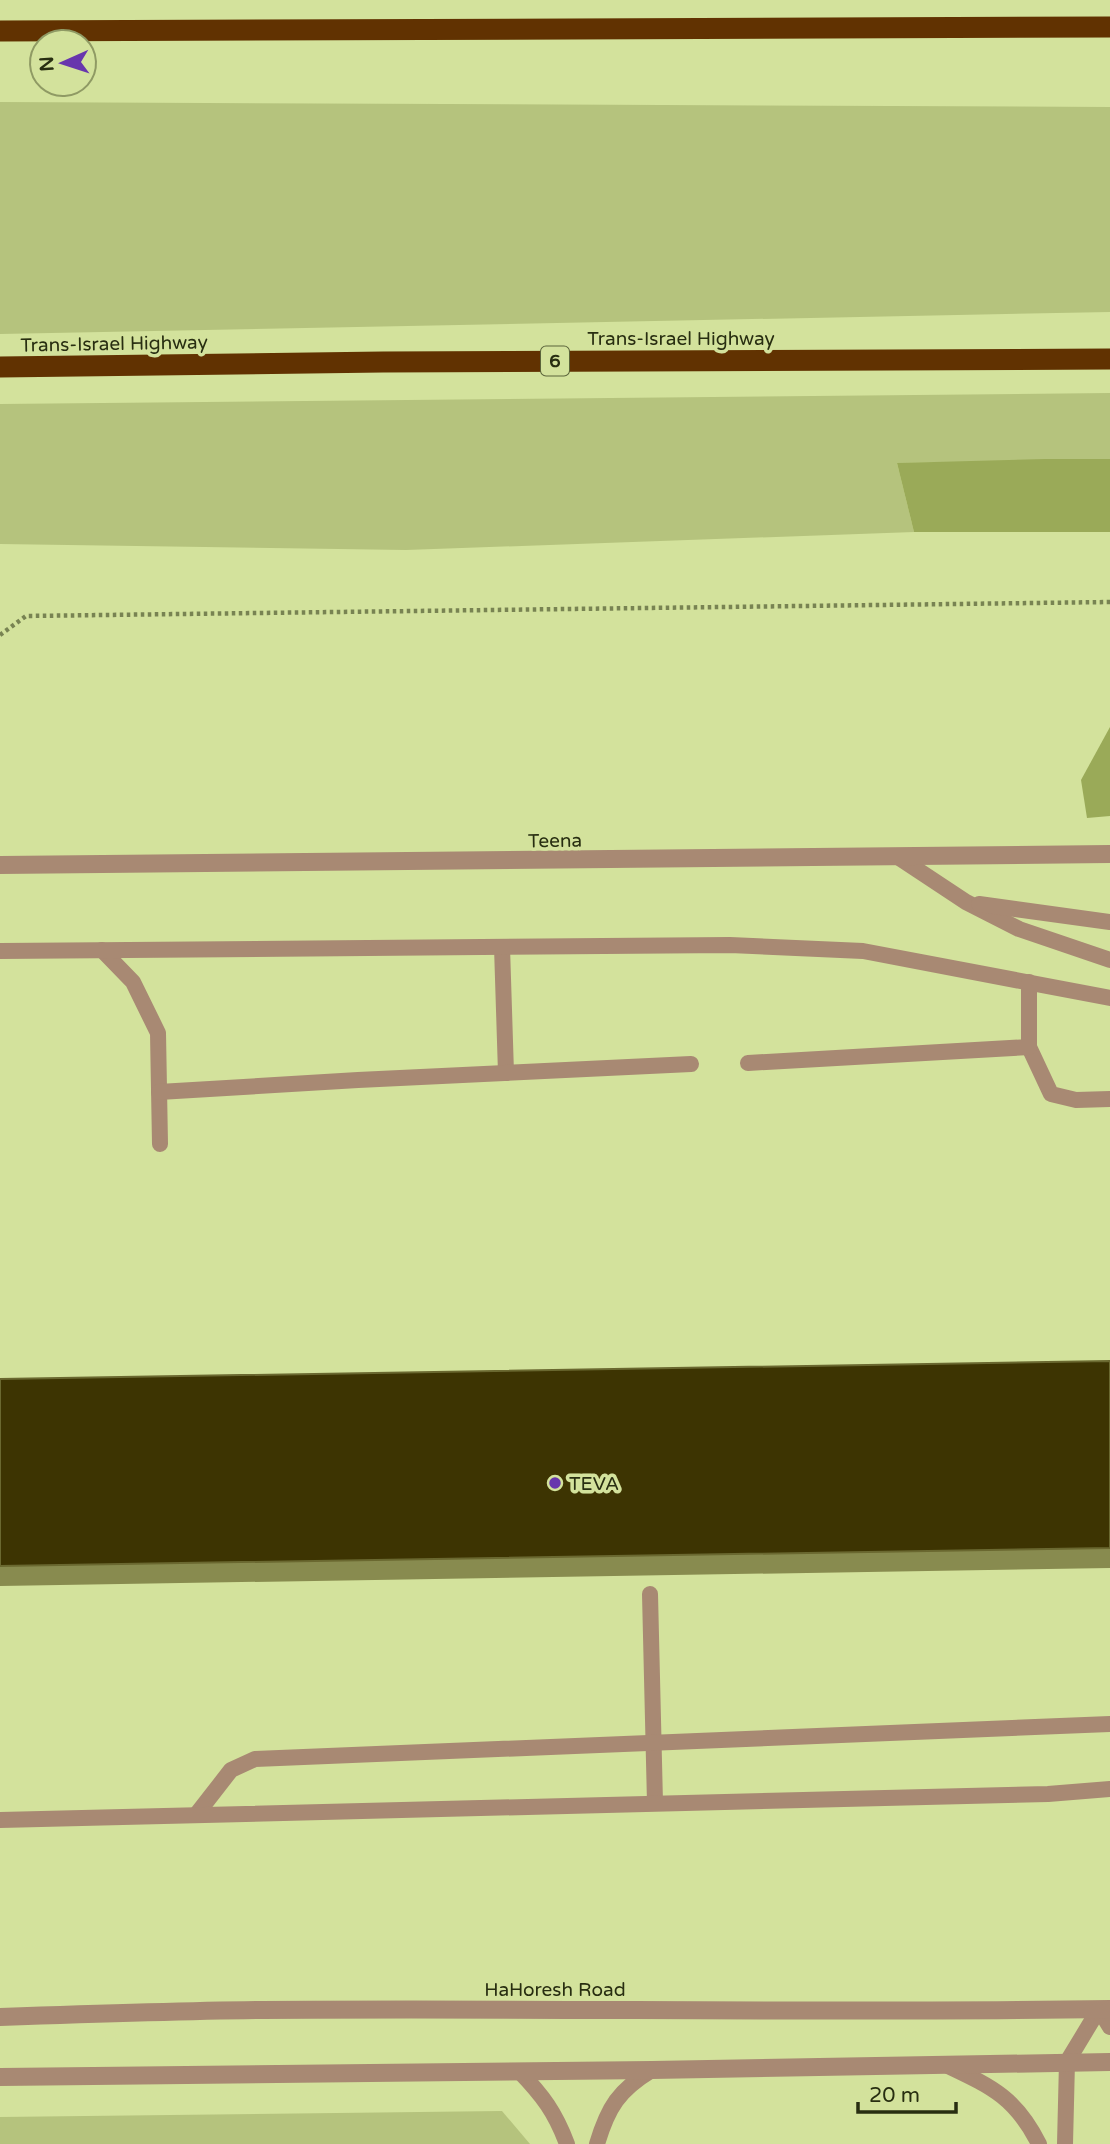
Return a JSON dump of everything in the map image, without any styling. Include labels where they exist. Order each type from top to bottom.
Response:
[{"type":"highway","points":[[0,31],[1110,27]]},
{"type":"highway","name":"Trans-Israel Highway","points":[[0,367],[397,362],[1110,359]]},
{"type":"street","name":"Teena","points":[[0,865],[1110,854]]},
{"type":"street","name":"HaHoresh Road","points":[[0,2017],[273,2010],[1104,2009]]},
{"type":"street","points":[[0,2077],[1110,2062]]},
{"type":"lane","points":[[898,857],[966,902],[1019,929],[1110,960]]},
{"type":"lane","points":[[966,902],[1110,922]]},
{"type":"lane","points":[[0,951],[730,945],[863,951],[1110,998]]},
{"type":"lane","points":[[502,947],[506,1073]]},
{"type":"lane","points":[[102,950],[132,982],[158,1033],[160,1144]]},
{"type":"lane","points":[[1029,982],[1029,1047],[1051,1094],[1076,1100],[1110,1099]]},
{"type":"lane","points":[[748,1063],[1029,1047]]},
{"type":"lane","points":[[159,1092],[691,1064]]},
{"type":"lane","points":[[650,1594],[655,1803]]},
{"type":"lane","points":[[197,1815],[231,1770],[255,1759],[1110,1724]]},
{"type":"lane","points":[[0,1820],[1048,1794],[1110,1789]]},
{"type":"lane","points":[[1104,2009],[1110,2027]]},
{"type":"lane","points":[[1065,2144],[1067,2062],[1104,2009]]},
{"type":"lane","points":[[942,2063],[985,2084],[1012,2103],[1039,2144]]},
{"type":"lane","points":[[597,2144],[616,2098],[631,2082],[652,2070]]},
{"type":"lane","points":[[519,2071],[557,2117],[567,2144]]},
{"type":"path","points":[[0,635],[26,616],[1110,602]]},
{"type":"green space","points":[[0,102],[1110,107],[1110,312],[0,334]]},
{"type":"green space","points":[[1110,393],[1110,461],[897,463],[914,532],[406,550],[0,544],[0,404]]},
{"type":"green space","points":[[1110,459],[1110,532],[914,532],[897,463]]},
{"type":"green space","points":[[1110,727],[1110,816],[1087,818],[1081,780]]},
{"type":"green space","points":[[502,2111],[530,2144],[0,2144],[0,2117]]},
{"type":"building","name":"TEVA","points":[[1110,1361],[1110,1548],[0,1566],[0,1379]]},
{"type":"place","name":"TEVA","points":[[555,1483]]}]
